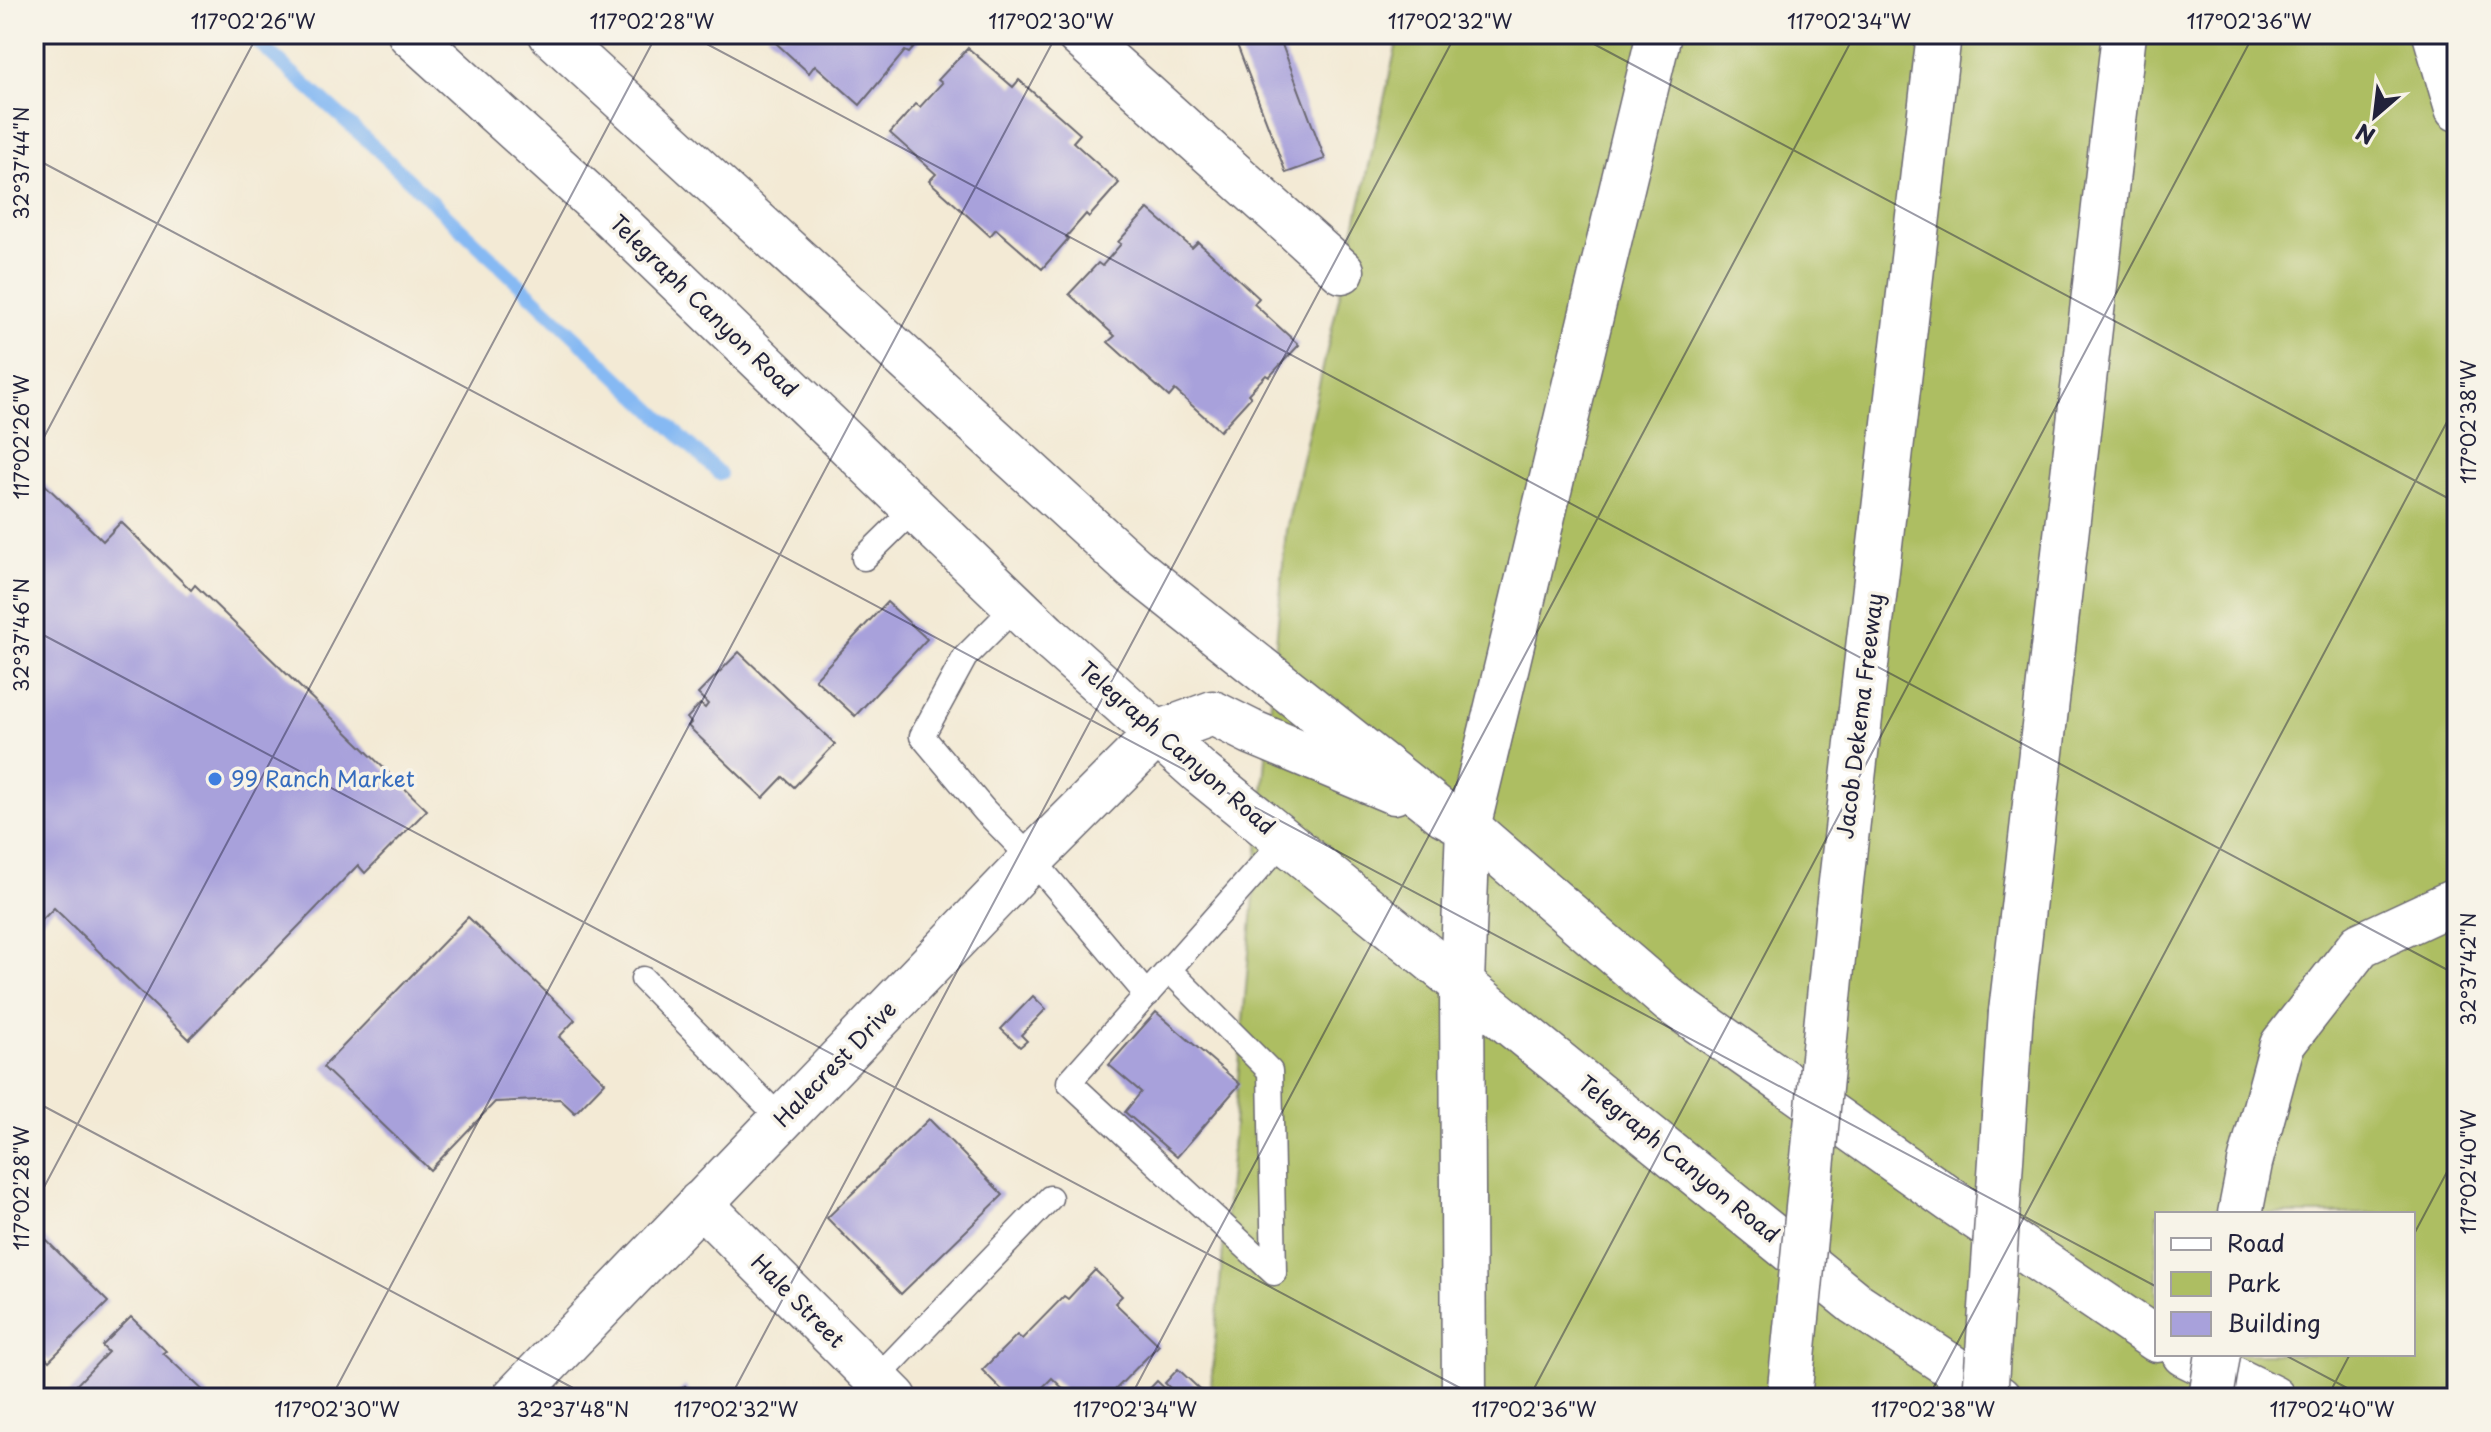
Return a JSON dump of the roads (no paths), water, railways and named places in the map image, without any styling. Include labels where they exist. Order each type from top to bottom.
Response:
[{"type":"main road","name":"Telegraph Canyon Road","points":[[410,34],[611,216],[1016,606],[1201,773],[1855,1303],[1999,1398]]},
{"type":"main road","points":[[551,34],[1134,568],[1456,820],[1670,1001],[1952,1201],[2155,1339]]},
{"type":"main road","points":[[1078,34],[1342,271]]},
{"type":"main road","points":[[1464,1398],[1462,982],[1456,820],[1659,34]]},
{"type":"main road","name":"Jacob Dekema Freeway","points":[[1789,1398],[1838,908],[1939,34]]},
{"type":"main road","points":[[1985,1398],[2011,1012],[2124,34]]},
{"type":"main road","points":[[2435,34],[2457,109]]},
{"type":"main road","points":[[1158,733],[1213,713],[1456,820]]},
{"type":"main road","name":"Halecrest Drive","points":[[514,1398],[1032,859],[1158,733]]},
{"type":"main road","points":[[2240,1212],[2250,1163],[2282,1045],[2360,945],[2457,900]]},
{"type":"main road","name":"Hale Street","points":[[700,1203],[886,1389]]},
{"type":"main road","points":[[2188,1356],[2273,1398]]},
{"type":"main road","points":[[2211,1398],[2218,1356]]},
{"type":"lane","points":[[864,558],[915,508]]},
{"type":"lane","points":[[1016,606],[965,657],[922,736],[1147,995]]},
{"type":"lane","points":[[1169,970],[1270,1071],[1274,1273],[1069,1082],[1284,840]]},
{"type":"lane","points":[[643,979],[782,1120]]},
{"type":"lane","points":[[886,1389],[1050,1198]]},
{"type":"waterway","points":[[249,34],[369,142],[720,474]]},
{"type":"place","name":"99 Ranch Market","points":[[215,779]]}]
